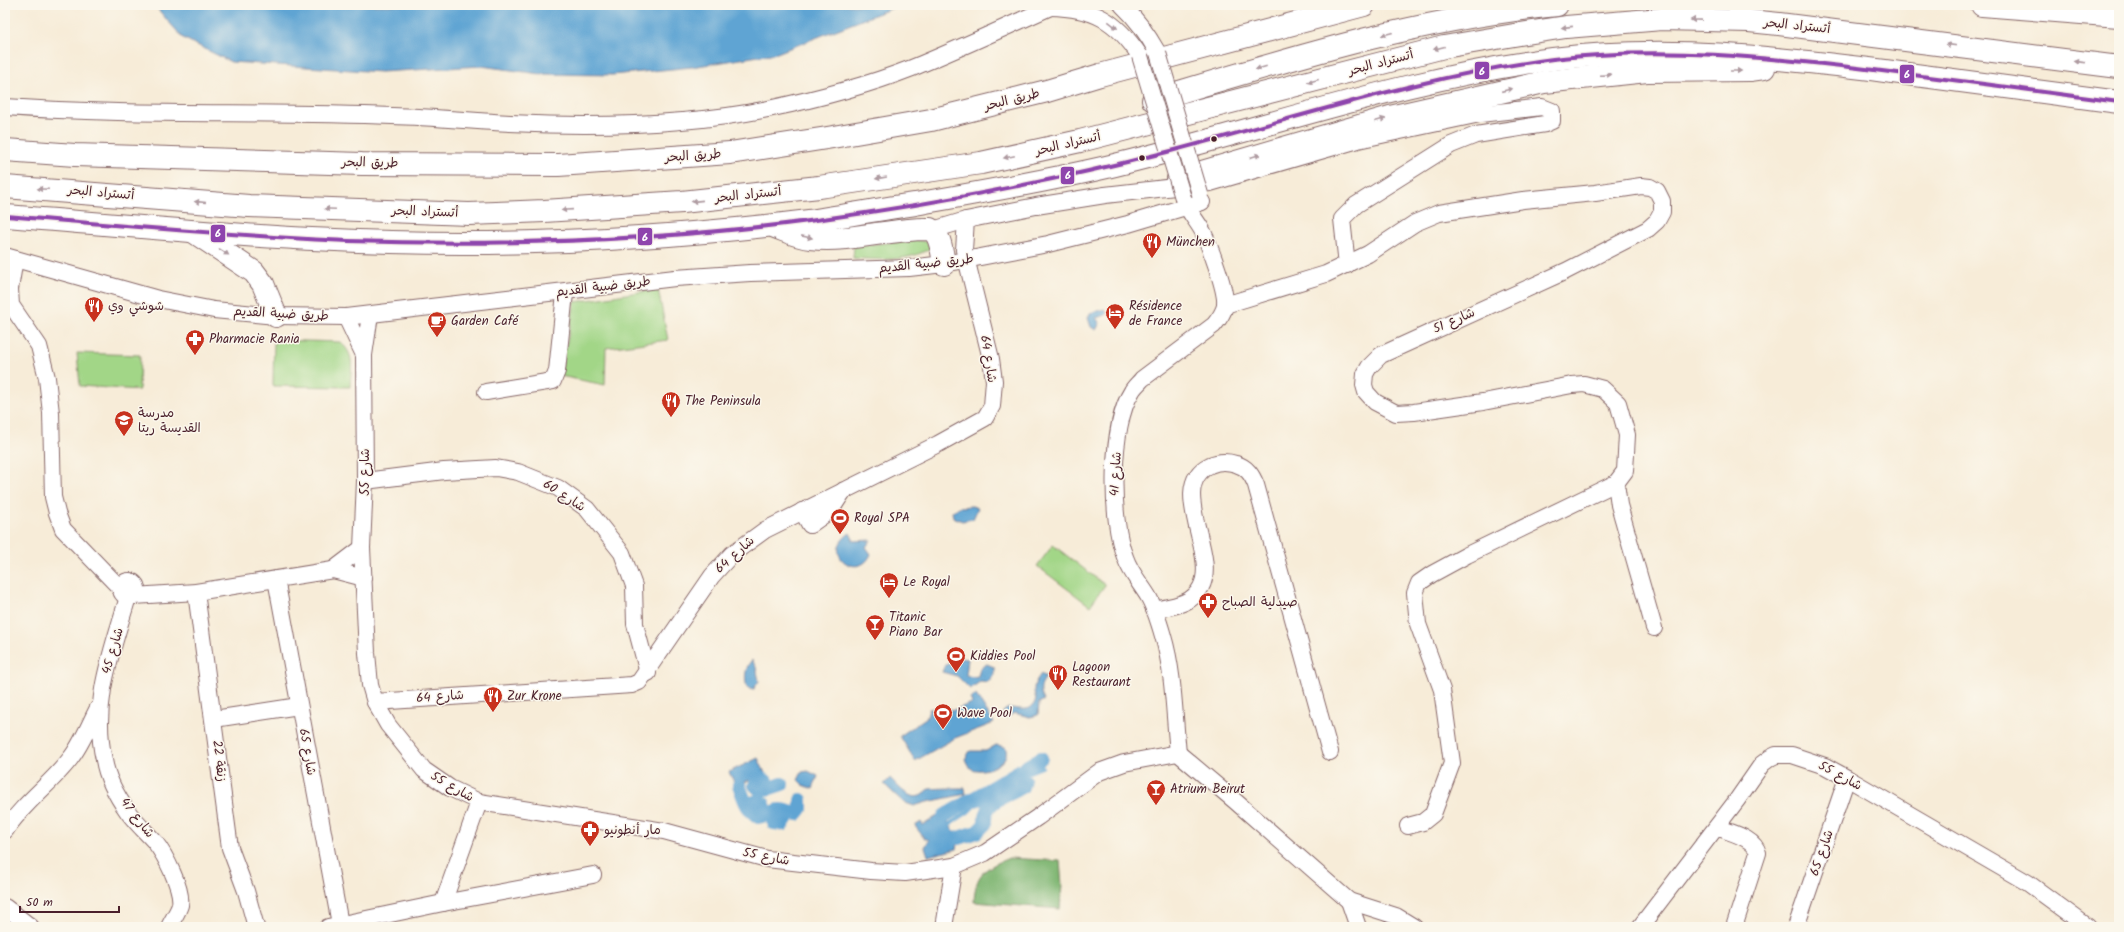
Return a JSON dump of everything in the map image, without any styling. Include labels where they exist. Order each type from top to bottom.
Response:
[{"type":"highway","name":"طريق البحر","points":[[5,150],[75,155],[362,164],[550,165],[730,153],[931,120],[1047,92],[1100,75],[1364,5]]},
{"type":"highway","points":[[1162,98],[1365,40],[1452,19],[1557,5]]},
{"type":"highway","points":[[1701,5],[1750,21]]},
{"type":"highway","points":[[1982,5],[2119,16]]},
{"type":"highway","name":"أتستراد البحر","points":[[5,187],[249,206],[469,214],[544,211],[682,202],[819,188],[981,163],[1080,142],[1444,47],[1566,27],[1662,19],[1750,21],[2119,67]]},
{"type":"highway","points":[[5,216],[192,230],[388,242],[469,243],[545,241],[674,234],[770,225],[816,220],[988,192],[1109,167],[1408,86],[1486,69],[1558,58],[1630,52],[1670,51],[1792,59],[2119,102]]},
{"type":"highway","points":[[1190,192],[1390,117],[1544,82],[1568,78],[1647,72],[1750,70],[1792,59]]},
{"type":"highway","points":[[770,225],[809,238],[820,239],[848,238],[925,229],[933,230],[939,240],[944,264]]},
{"type":"highway","points":[[192,230],[254,272],[263,284],[276,316]]},
{"type":"street","points":[[5,107],[122,113],[392,116],[513,123],[640,123],[691,119],[764,110],[812,99],[874,81],[910,68],[1053,6],[1072,7],[1100,16],[1112,23],[1128,38],[1140,56],[1162,98],[1203,232],[1219,273],[1225,305]]},
{"type":"street","points":[[1129,9],[1147,34],[1158,53],[1162,98]]},
{"type":"street","points":[[933,230],[966,220],[1036,206],[1105,195],[1204,184],[1358,140],[1480,114],[1542,107],[1552,111],[1552,120],[1545,124],[1476,135],[1451,146],[1356,205],[1342,220],[1347,265]]},
{"type":"street","name":"شارع 51","points":[[1225,305],[1305,282],[1347,265],[1368,254],[1416,223],[1439,213],[1523,200],[1595,193],[1641,186],[1650,187],[1657,191],[1662,201],[1662,212],[1657,221],[1648,228],[1566,271],[1381,355],[1369,367],[1365,374],[1364,385],[1366,392],[1375,402],[1396,413],[1414,412],[1483,402],[1572,385],[1584,384],[1603,389],[1618,402],[1627,435],[1626,471],[1616,482]]},
{"type":"street","name":"طريق ضبية القديم","points":[[10,258],[158,299],[214,310],[276,316],[346,317],[675,278],[750,272],[909,268],[944,264],[1048,244],[1128,224],[1190,192]]},
{"type":"street","name":"شارع 64","points":[[375,702],[632,685],[639,682],[648,673],[692,602],[712,576],[732,554],[765,530],[965,430],[985,418],[992,406],[994,381],[991,359],[967,260],[964,238],[966,220]]},
{"type":"street","points":[[10,258],[7,290],[11,305],[39,346],[47,378],[51,413],[53,497],[56,513],[63,529],[101,570],[129,589],[178,594],[333,570],[364,578]]},
{"type":"street","points":[[486,392],[553,381],[557,371],[565,292]]},
{"type":"street","name":"شارع 41","points":[[1178,753],[1167,652],[1154,610],[1130,570],[1124,556],[1116,524],[1114,485],[1121,419],[1132,390],[1142,379],[1207,331],[1219,320],[1225,305]]},
{"type":"street","name":"شارع 55","points":[[370,315],[364,355],[365,481],[362,548],[370,685],[375,702],[388,725],[424,770],[450,788],[479,802],[664,831],[726,849],[792,862],[905,873],[954,866],[985,853],[1038,817],[1099,772],[1124,763],[1178,753]]},
{"type":"street","name":"شارع 55","points":[[346,317],[364,355]]},
{"type":"street","points":[[1154,610],[1183,604],[1194,597],[1202,586],[1205,574],[1204,561],[1192,501],[1192,488],[1197,476],[1205,467],[1217,462],[1229,461],[1241,465],[1251,474],[1256,485],[1330,752]]},
{"type":"street","name":"شارع 60","points":[[365,481],[444,471],[496,468],[518,472],[558,488],[587,509],[622,552],[634,586],[635,624],[648,673]]},
{"type":"street","points":[[1408,826],[1427,820],[1433,814],[1452,762],[1442,690],[1418,624],[1415,599],[1418,583],[1432,574],[1616,482],[1619,505],[1654,628]]},
{"type":"street","points":[[333,570],[362,548]]},
{"type":"street","name":"شارع 65","points":[[276,579],[299,706],[334,926],[443,903],[593,875]]},
{"type":"street","name":"شارع 45","points":[[99,704],[106,669],[129,589]]},
{"type":"street","name":"زنقة 22","points":[[196,592],[214,718],[230,848],[246,891],[256,927]]},
{"type":"street","points":[[5,831],[16,815],[69,761],[82,739],[99,704]]},
{"type":"street","name":"شارع 47","points":[[99,704],[101,748],[104,763],[112,784],[128,812],[156,843],[180,891],[180,906],[169,927]]},
{"type":"street","points":[[214,718],[299,706]]},
{"type":"street","points":[[1178,753],[1236,801],[1349,901],[1396,916],[1414,927]]},
{"type":"street","name":"شارع 55","points":[[1640,927],[1717,827],[1762,764],[1776,754],[1786,753],[1825,766],[1847,778],[2028,883],[2088,927]]},
{"type":"street","name":"شارع 65","points":[[1796,927],[1847,778]]},
{"type":"street","points":[[443,903],[479,802]]},
{"type":"street","points":[[1717,827],[1751,842],[1758,853],[1734,927]]},
{"type":"street","points":[[944,927],[954,866]]},
{"type":"street","points":[[1349,901],[1358,927]]},
{"type":"street","points":[[5,907],[31,927]]},
{"type":"green space","points":[[917,240],[927,242],[930,248],[922,253],[903,258],[853,258],[854,246]]},
{"type":"green space","points":[[658,289],[668,340],[606,348],[605,385],[560,376],[575,302]]},
{"type":"green space","points":[[274,340],[340,342],[345,347],[350,357],[350,387],[273,386]]},
{"type":"green space","points":[[77,353],[140,355],[139,390],[80,386]]},
{"type":"green space","points":[[1053,545],[1105,585],[1090,606],[1037,566]]},
{"type":"green space","points":[[1009,858],[1060,861],[1062,885],[1060,909],[974,902],[976,885],[982,873],[993,865]]},
{"type":"water","points":[[154,5],[900,5],[777,53],[692,67],[612,75],[540,74],[481,66],[381,72],[231,62],[183,38]]},
{"type":"water","points":[[1105,309],[1107,313],[1106,315],[1096,318],[1100,323],[1096,330],[1091,327],[1088,318],[1090,313]]},
{"type":"water","points":[[972,506],[978,508],[973,519],[962,521],[953,517],[952,512],[959,507]]},
{"type":"water","points":[[850,533],[854,541],[871,540],[866,547],[871,554],[865,562],[858,565],[851,565],[844,562],[840,556],[839,549],[842,541]]},
{"type":"water","name":"Kiddies Pool","points":[[960,658],[968,659],[966,675],[972,677],[978,676],[980,668],[987,664],[994,667],[994,675],[988,682],[981,681],[970,689],[957,676],[942,672],[945,665]]},
{"type":"water","points":[[752,660],[756,667],[759,681],[753,690],[747,687],[746,680],[747,669]]},
{"type":"water","points":[[1041,674],[1046,677],[1041,688],[1041,694],[1044,700],[1039,703],[1038,715],[1030,717],[1014,713],[1006,718],[1003,712],[1008,708],[1025,709],[1034,704],[1036,699],[1034,686]]},
{"type":"water","name":"Wave Pool","points":[[976,695],[994,723],[955,738],[915,761],[900,736],[927,717],[929,709],[940,707],[954,710],[972,703],[970,698]]},
{"type":"water","points":[[996,745],[1005,747],[1005,757],[1002,762],[996,766],[984,770],[972,769],[969,766],[965,759],[970,751],[986,751]]},
{"type":"water","points":[[758,758],[765,773],[736,786],[729,772]]},
{"type":"water","points":[[808,771],[818,776],[813,789],[803,785],[798,780],[802,772]]},
{"type":"water","points":[[890,778],[908,795],[917,797],[929,789],[938,788],[965,788],[966,794],[914,806],[903,802],[884,784]]},
{"type":"water","points":[[942,813],[959,838],[957,849],[928,856],[925,847],[929,840],[924,838],[915,826],[921,822],[923,825]]},
{"type":"waterway","points":[[944,816],[1041,758]]},
{"type":"waterway","points":[[1030,770],[1040,763]]},
{"type":"waterway","points":[[950,824],[968,812],[981,799],[1006,789],[1019,776],[1042,767]]},
{"type":"waterway","points":[[766,781],[762,779],[757,780],[755,785],[761,791],[782,784]]},
{"type":"waterway","points":[[959,838],[977,832],[985,824],[985,816],[991,805],[1002,797],[1022,787],[1024,779]]},
{"type":"waterway","points":[[947,820],[965,808],[982,803],[1005,784],[1013,780]]},
{"type":"waterway","points":[[739,785],[746,804],[749,808],[753,812],[762,814],[765,809],[764,804],[758,801],[752,803],[751,811],[758,817],[773,813],[776,813],[782,812],[787,816],[783,823],[775,822],[773,815],[775,813],[777,812],[780,811],[788,813],[788,816],[783,824],[774,823],[771,816],[774,813],[777,811],[783,810],[797,814],[801,809],[801,800]]},
{"type":"transit line","name":"6","points":[[5,216],[262,236],[348,241],[463,243],[636,237],[752,228],[899,208],[1034,183],[1167,152],[1407,87],[1455,76],[1553,59],[1593,55],[1674,53],[1754,57],[1874,70],[2119,102]]},
{"type":"place","name":"München","points":[[1152,259]]},
{"type":"place","name":"شوشي وي","points":[[94,323]]},
{"type":"place","name":"Résidence de France","points":[[1115,330]]},
{"type":"place","name":"Garden Café","points":[[437,338]]},
{"type":"place","name":"Pharmacie Rania","points":[[195,356]]},
{"type":"place","name":"The Peninsula","points":[[671,418]]},
{"type":"place","name":"مدرسة القديسة ريتا","points":[[124,437]]},
{"type":"place","name":"Royal SPA","points":[[840,535]]},
{"type":"place","name":"Le Royal","points":[[889,599]]},
{"type":"place","name":"صيدلية الصباح","points":[[1208,619]]},
{"type":"place","name":"Titanic Piano Bar","points":[[875,641]]},
{"type":"place","name":"Kiddies Pool","points":[[956,673]]},
{"type":"place","name":"Lagoon Restaurant","points":[[1058,691]]},
{"type":"place","name":"Zur Krone","points":[[493,713]]},
{"type":"place","name":"Wave Pool","points":[[943,730]]},
{"type":"place","name":"Atrium Beirut","points":[[1156,806]]},
{"type":"place","name":"مار أنطونيو","points":[[590,847]]}]
